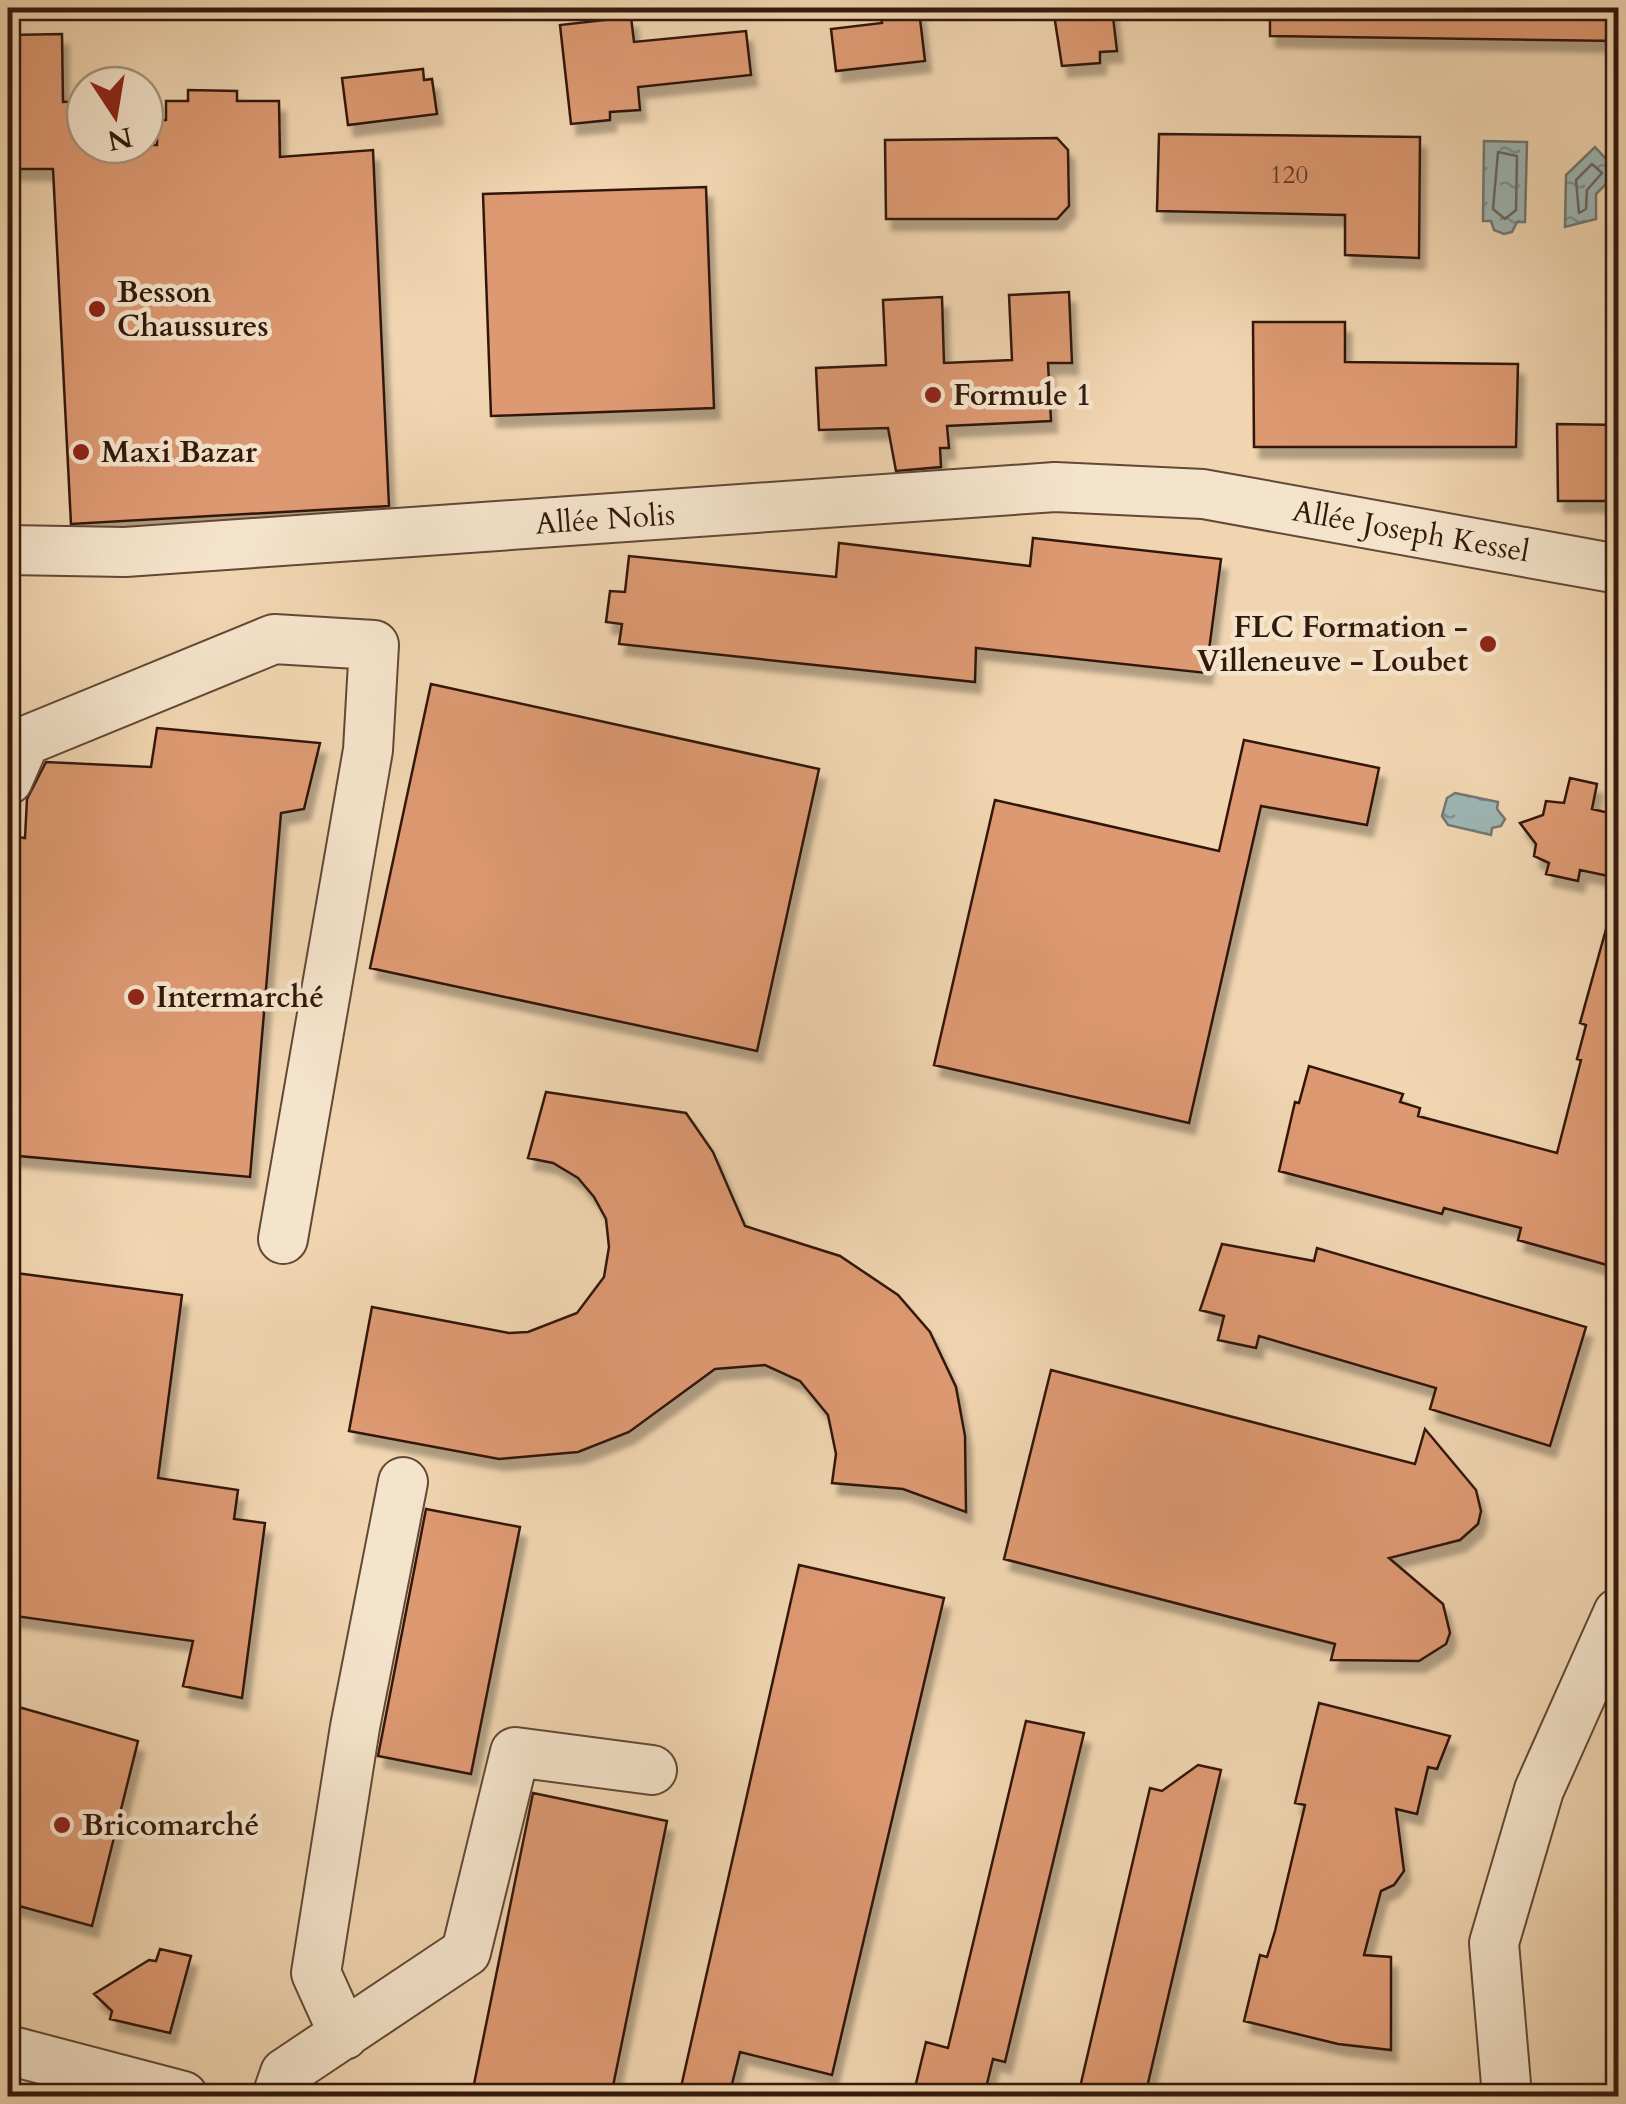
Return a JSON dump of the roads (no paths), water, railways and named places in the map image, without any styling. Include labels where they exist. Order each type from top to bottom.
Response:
[{"type":"street","name":"Allée Nolis","points":[[8,550],[124,552],[1055,486],[1202,494]]},
{"type":"street","name":"Allée Joseph Kessel","points":[[1202,494],[1618,569]]},
{"type":"street","points":[[8,780],[25,740],[274,638],[374,645],[368,750],[283,1239]]},
{"type":"street","points":[[344,2035],[316,1973],[355,1727],[403,1482]]},
{"type":"street","points":[[1507,2096],[1494,1943],[1539,1790],[1614,1638]]},
{"type":"street","points":[[277,2096],[285,2072],[466,1952],[514,1752],[652,1770]]},
{"type":"street","points":[[8,2050],[56,2080],[183,2096]]},
{"type":"water","points":[[1484,141],[1527,142],[1525,222],[1517,222],[1512,232],[1504,234],[1494,230],[1491,221],[1483,221]]},
{"type":"water","points":[[1595,147],[1618,172],[1596,194],[1596,219],[1565,227],[1566,175]]},
{"type":"water","points":[[1455,793],[1498,802],[1497,809],[1505,819],[1501,826],[1492,828],[1491,835],[1448,825],[1442,816],[1447,798]]},
{"type":"place","name":"Besson Chaussures","points":[[97,309]]},
{"type":"place","name":"Formule 1","points":[[933,395]]},
{"type":"place","name":"Maxi Bazar","points":[[81,452]]},
{"type":"place","name":"FLC Formation - Villeneuve - Loubet","points":[[1488,644]]},
{"type":"place","name":"Intermarché","points":[[136,997]]},
{"type":"place","name":"Bricomarché","points":[[62,1825]]}]
